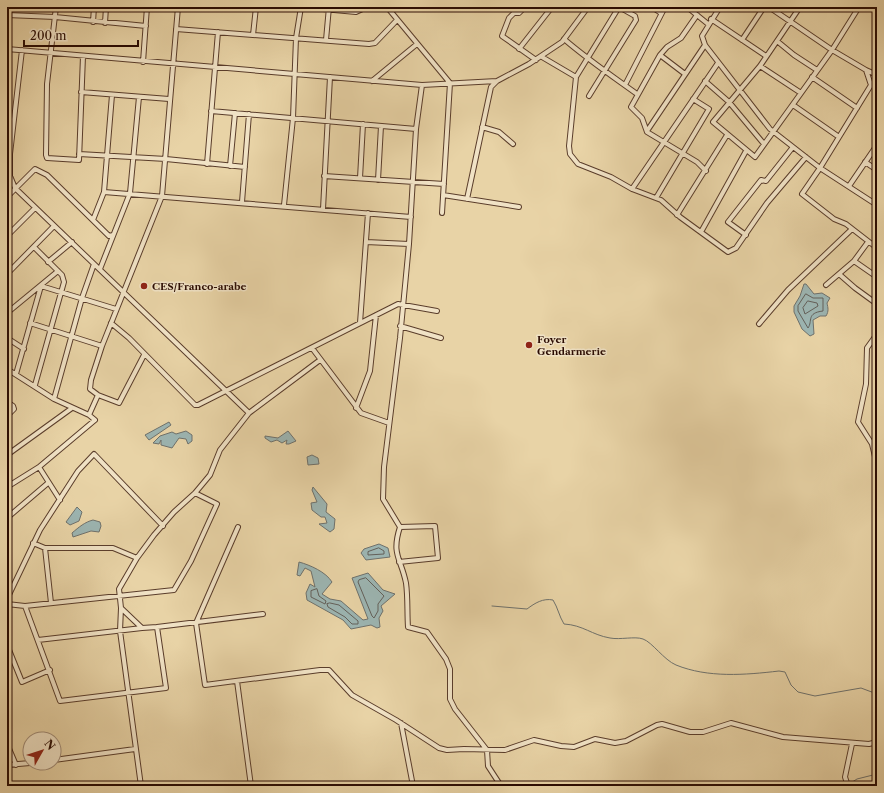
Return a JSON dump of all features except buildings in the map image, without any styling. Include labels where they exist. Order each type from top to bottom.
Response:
[{"type":"street","points":[[56,7],[47,84],[46,156],[49,159],[79,160],[83,56]]},
{"type":"street","points":[[93,22],[94,7]]},
{"type":"street","points":[[105,23],[106,7]]},
{"type":"street","points":[[143,62],[147,7]]},
{"type":"street","points":[[144,355],[119,403],[98,395],[90,388],[102,346],[116,308],[162,196],[166,159],[172,63],[178,7]]},
{"type":"street","points":[[253,35],[256,7]]},
{"type":"street","points":[[284,205],[293,118],[296,38],[301,7],[329,8],[356,12],[367,7]]},
{"type":"street","points":[[387,7],[450,84],[442,213]]},
{"type":"street","points":[[514,7],[514,13],[509,18],[502,36],[536,60]]},
{"type":"street","points":[[514,13],[520,13],[525,7]]},
{"type":"street","points":[[520,49],[552,7]]},
{"type":"street","points":[[467,199],[491,87],[497,81],[536,60],[564,39],[586,9],[580,7]]},
{"type":"street","points":[[589,96],[636,20],[634,16],[619,7],[576,77],[569,146],[572,158],[578,164],[664,202],[677,215],[728,252],[736,248],[771,198],[806,157]]},
{"type":"street","points":[[652,7],[661,13]]},
{"type":"street","points":[[625,85],[665,7]]},
{"type":"street","points":[[687,7],[708,24]]},
{"type":"street","points":[[720,7],[701,37],[718,63],[774,133],[820,168],[877,205]]},
{"type":"street","points":[[742,40],[764,7]]},
{"type":"street","points":[[769,7],[832,50],[866,70],[877,74]]},
{"type":"street","points":[[800,7],[760,66],[713,122],[755,157],[774,133],[832,50],[859,7]]},
{"type":"street","points":[[326,40],[329,8]]},
{"type":"street","points":[[7,15],[55,17],[93,22],[146,26]]},
{"type":"street","points":[[697,15],[679,40],[667,47],[660,55],[637,94],[631,108],[642,118],[647,131],[684,153],[706,171]]},
{"type":"street","points":[[711,19],[766,56]]},
{"type":"street","points":[[176,29],[372,44],[397,20]]},
{"type":"street","points":[[207,164],[218,32]]},
{"type":"street","points":[[564,39],[587,60],[605,70],[637,94]]},
{"type":"street","points":[[777,41],[794,56],[817,70]]},
{"type":"street","points":[[372,81],[417,44]]},
{"type":"street","points":[[647,131],[705,45]]},
{"type":"street","points":[[7,49],[422,85],[497,81]]},
{"type":"street","points":[[22,50],[8,166],[10,180],[15,188],[249,413]]},
{"type":"street","points":[[660,55],[685,74]]},
{"type":"street","points":[[542,56],[576,77]]},
{"type":"street","points":[[632,189],[718,63]]},
{"type":"street","points":[[760,66],[801,93]]},
{"type":"street","points":[[866,70],[871,85],[820,168],[802,194],[834,219],[846,224],[877,248]]},
{"type":"street","points":[[322,209],[330,77]]},
{"type":"street","points":[[812,77],[857,108]]},
{"type":"street","points":[[705,81],[729,102],[764,144]]},
{"type":"street","points":[[422,85],[416,129],[409,244],[384,466],[383,499],[400,527],[396,539],[396,553],[406,586],[408,627],[427,632],[446,658],[450,669],[450,699],[455,710],[486,750],[488,766],[501,786]]},
{"type":"street","points":[[81,92],[169,99]]},
{"type":"street","points":[[93,220],[104,192],[112,95]]},
{"type":"street","points":[[100,269],[130,193],[139,97]]},
{"type":"street","points":[[656,198],[709,109],[693,99]]},
{"type":"street","points":[[793,105],[839,137]]},
{"type":"street","points":[[211,111],[416,129]]},
{"type":"street","points":[[230,166],[236,113]]},
{"type":"street","points":[[242,202],[249,114]]},
{"type":"street","points":[[360,178],[363,124]]},
{"type":"street","points":[[378,180],[381,126]]},
{"type":"street","points":[[482,127],[499,132],[513,144]]},
{"type":"street","points":[[677,215],[728,135]]},
{"type":"street","points":[[849,186],[877,145]]},
{"type":"street","points":[[746,235],[728,222],[761,180],[766,181],[793,147]]},
{"type":"street","points":[[701,232],[746,150]]},
{"type":"street","points":[[79,154],[166,159],[245,167]]},
{"type":"street","points":[[865,162],[877,170]]},
{"type":"street","points":[[7,197],[35,169],[43,172],[108,236],[113,235]]},
{"type":"street","points":[[324,176],[444,184]]},
{"type":"street","points":[[104,192],[284,205],[411,217]]},
{"type":"street","points":[[444,195],[519,207]]},
{"type":"street","points":[[7,236],[35,208]]},
{"type":"street","points":[[360,323],[368,213]]},
{"type":"street","points":[[7,274],[54,226]]},
{"type":"street","points":[[759,324],[788,290],[852,229]]},
{"type":"street","points":[[48,262],[72,242]]},
{"type":"street","points":[[366,242],[409,244]]},
{"type":"street","points":[[826,285],[854,261],[868,242]]},
{"type":"street","points":[[34,247],[62,275],[64,282],[35,385]]},
{"type":"street","points":[[854,261],[877,277]]},
{"type":"street","points":[[54,399],[82,298],[94,264]]},
{"type":"street","points":[[7,313],[58,271]]},
{"type":"street","points":[[839,274],[877,304]]},
{"type":"street","points":[[41,286],[116,308]]},
{"type":"street","points":[[16,374],[41,286]]},
{"type":"street","points":[[111,323],[129,338],[194,405],[198,405],[398,304],[437,311]]},
{"type":"street","points":[[356,408],[370,371],[376,315]]},
{"type":"street","points":[[30,323],[72,335],[102,346]]},
{"type":"street","points":[[400,326],[441,338]]},
{"type":"street","points":[[877,334],[867,348],[866,384],[858,422],[872,444],[877,465]]},
{"type":"street","points":[[7,338],[24,349]]},
{"type":"street","points":[[312,348],[361,413],[389,423]]},
{"type":"street","points":[[141,786],[120,631],[121,608],[119,589],[137,558],[174,512],[195,493],[210,475],[220,450],[229,436],[249,413],[320,360]]},
{"type":"street","points":[[7,369],[35,385],[54,399],[89,415],[95,420],[39,467],[7,487]]},
{"type":"street","points":[[89,415],[98,395]]},
{"type":"street","points":[[7,402],[13,406],[14,409],[7,416]]},
{"type":"street","points":[[7,455],[72,408]]},
{"type":"street","points":[[7,599],[40,530],[78,471],[94,454],[163,526]]},
{"type":"street","points":[[39,467],[60,500]]},
{"type":"street","points":[[7,518],[48,483]]},
{"type":"street","points":[[7,604],[25,606],[174,590],[191,561],[217,504],[195,493]]},
{"type":"street","points":[[399,562],[438,558],[435,526],[400,527]]},
{"type":"street","points":[[238,527],[196,623],[205,685],[329,670],[352,695],[401,723],[439,748],[447,750],[505,750],[534,740],[574,747],[595,739],[615,743],[626,741],[657,725],[662,724],[690,732],[702,732],[731,723],[783,737],[852,744],[869,744],[877,742]]},
{"type":"street","points":[[33,543],[45,548],[113,548],[137,558]]},
{"type":"street","points":[[45,548],[51,603]]},
{"type":"street","points":[[25,606],[50,670],[60,701],[166,688],[157,627]]},
{"type":"street","points":[[121,608],[142,628]]},
{"type":"street","points":[[38,640],[196,623],[262,614]]},
{"type":"street","points":[[7,645],[22,682],[50,670]]},
{"type":"street","points":[[237,681],[251,786]]},
{"type":"street","points":[[401,723],[413,786]]},
{"type":"street","points":[[7,744],[16,764]]},
{"type":"street","points":[[848,786],[845,777],[852,744]]},
{"type":"street","points":[[62,759],[135,749]]},
{"type":"street","points":[[7,766],[22,764]]},
{"type":"water","points":[[804,284],[806,284],[814,294],[822,293],[830,298],[827,303],[828,310],[826,316],[820,316],[813,320],[814,334],[810,336],[802,329],[794,312],[794,306],[800,296]]},
{"type":"water","points":[[169,422],[171,425],[149,440],[145,435]]},
{"type":"water","points":[[186,431],[192,435],[192,441],[188,444],[186,439],[179,438],[172,448],[161,445],[161,440],[159,444],[153,443],[160,436],[172,432],[176,434]]},
{"type":"water","points":[[288,431],[296,441],[286,444],[287,440],[282,443],[277,440],[271,442],[265,438],[265,436],[278,438]]},
{"type":"water","points":[[312,455],[318,458],[319,464],[308,465],[307,457]]},
{"type":"water","points":[[313,487],[327,504],[326,512],[335,519],[334,529],[330,532],[319,524],[327,523],[325,517],[321,517],[312,510],[311,503],[317,502],[312,490]]},
{"type":"water","points":[[77,507],[82,512],[79,521],[70,525],[66,522]]},
{"type":"water","points":[[93,520],[100,522],[101,526],[99,532],[91,531],[73,537],[72,533],[85,523]]},
{"type":"water","points":[[379,544],[388,548],[390,557],[366,560],[361,553],[364,549]]},
{"type":"water","points":[[299,562],[313,567],[326,575],[332,582],[322,594],[330,599],[341,601],[363,620],[368,619],[352,578],[368,573],[383,590],[395,594],[381,606],[383,611],[379,618],[380,627],[377,628],[371,625],[351,629],[343,620],[307,600],[306,593],[310,584],[315,587],[311,571],[305,568],[300,576],[297,575]]},
{"type":"waterway","points":[[492,606],[527,609],[539,602],[553,600],[564,624],[577,626],[604,637],[618,639],[643,639],[672,663],[688,669],[714,674],[785,672],[791,685],[798,692],[815,696],[861,688],[877,694]]},
{"type":"waterway","points":[[849,784],[857,779],[877,774]]},
{"type":"place","name":"CES/Franco-arabe","points":[[144,286]]},
{"type":"place","name":"Foyer Gendarmerie","points":[[529,345]]}]
